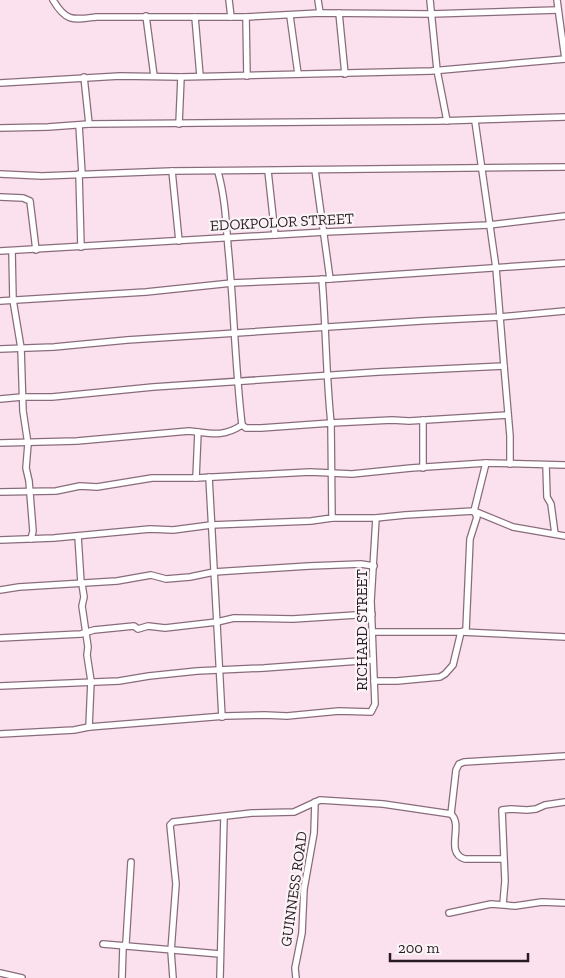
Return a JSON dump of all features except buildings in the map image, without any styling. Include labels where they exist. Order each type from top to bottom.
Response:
[{"type":"street","points":[[53,0],[67,18],[75,20],[96,17],[246,17],[320,13],[430,14],[558,10]]},
{"type":"street","points":[[229,0],[231,17]]},
{"type":"street","points":[[318,0],[320,13]]},
{"type":"street","points":[[430,0],[437,70],[447,121]]},
{"type":"street","points":[[0,83],[84,77],[345,74],[437,70],[565,59],[563,29],[557,0]]},
{"type":"street","points":[[339,13],[345,74]]},
{"type":"street","points":[[146,16],[154,76]]},
{"type":"street","points":[[195,16],[200,76]]},
{"type":"street","points":[[290,16],[298,74]]},
{"type":"street","points":[[246,17],[248,76]]},
{"type":"street","points":[[84,77],[88,124]]},
{"type":"street","points":[[179,124],[181,77]]},
{"type":"street","points":[[0,128],[88,124],[475,121],[565,117]]},
{"type":"street","points":[[475,121],[488,225],[496,268],[510,436],[510,464]]},
{"type":"street","points":[[79,125],[81,247]]},
{"type":"street","points":[[0,174],[42,176],[172,171],[565,167]]},
{"type":"street","points":[[315,170],[330,278]]},
{"type":"street","points":[[172,171],[178,241]]},
{"type":"street","points":[[268,171],[275,235]]},
{"type":"street","points":[[218,172],[223,190],[232,283],[237,382],[242,425]]},
{"type":"street","points":[[0,197],[23,198],[30,201],[36,250]]},
{"type":"street","name":"EDOKPOLOR STREET","points":[[0,251],[325,232],[488,225],[565,216]]},
{"type":"street","points":[[12,251],[13,300],[21,348],[22,397],[28,444],[26,468],[29,481],[33,531],[31,538]]},
{"type":"street","points":[[0,301],[146,292],[232,283],[565,263]]},
{"type":"street","points":[[322,279],[331,423],[332,518]]},
{"type":"street","points":[[0,349],[54,347],[92,342],[500,317],[565,311]]},
{"type":"street","points":[[0,400],[378,372],[504,366]]},
{"type":"street","points":[[242,425],[246,428],[261,428],[508,415]]},
{"type":"street","points":[[423,420],[423,468]]},
{"type":"street","points":[[0,444],[28,444],[198,432],[204,434],[232,432],[242,425]]},
{"type":"street","points":[[196,478],[198,432]]},
{"type":"street","points":[[374,681],[440,677],[453,665],[462,632],[466,630],[470,539],[477,517],[474,511],[486,463]]},
{"type":"street","points":[[0,492],[56,491],[80,486],[97,487],[152,478],[196,478],[310,472],[352,474],[486,463],[565,465]]},
{"type":"street","points":[[546,465],[547,497],[551,504],[555,534]]},
{"type":"street","points":[[0,734],[66,731],[89,727],[222,717],[209,477]]},
{"type":"street","points":[[0,540],[173,530],[211,525],[311,521],[332,518],[376,518],[406,514],[474,511],[512,527],[565,536]]},
{"type":"street","name":"RICHARD STREET","points":[[222,717],[265,714],[286,716],[339,712],[371,712],[374,704],[372,614],[376,518]]},
{"type":"street","points":[[78,536],[81,584],[84,596],[82,606],[91,682],[89,727]]},
{"type":"street","points":[[0,590],[117,581],[151,575],[166,579],[214,572],[346,564],[374,566]]},
{"type":"street","points":[[0,638],[86,633],[94,630],[134,626],[138,629],[148,626],[165,628],[217,622],[234,618],[293,619],[372,614]]},
{"type":"street","points":[[373,632],[462,632],[565,637]]},
{"type":"street","points":[[0,686],[119,681],[148,676],[219,669],[264,668],[372,660]]},
{"type":"street","points":[[451,814],[456,770],[459,764],[464,762],[565,756]]},
{"type":"street","points":[[173,978],[171,951],[176,884],[170,825],[173,822],[252,813],[294,812],[320,800],[350,801],[451,814],[455,819],[455,852],[460,858],[503,859]]},
{"type":"street","name":"GUINNESS ROAD","points":[[296,978],[295,968],[302,933],[304,889],[314,834],[315,802]]},
{"type":"street","points":[[503,904],[505,881],[502,810],[527,810],[544,804],[565,802]]},
{"type":"street","points":[[220,978],[224,817]]},
{"type":"street","points":[[122,978],[131,862]]},
{"type":"street","points":[[450,913],[478,906],[503,904],[515,906],[542,902],[565,902]]},
{"type":"street","points":[[103,944],[220,954]]},
{"type":"street","points":[[0,973],[22,978]]}]
